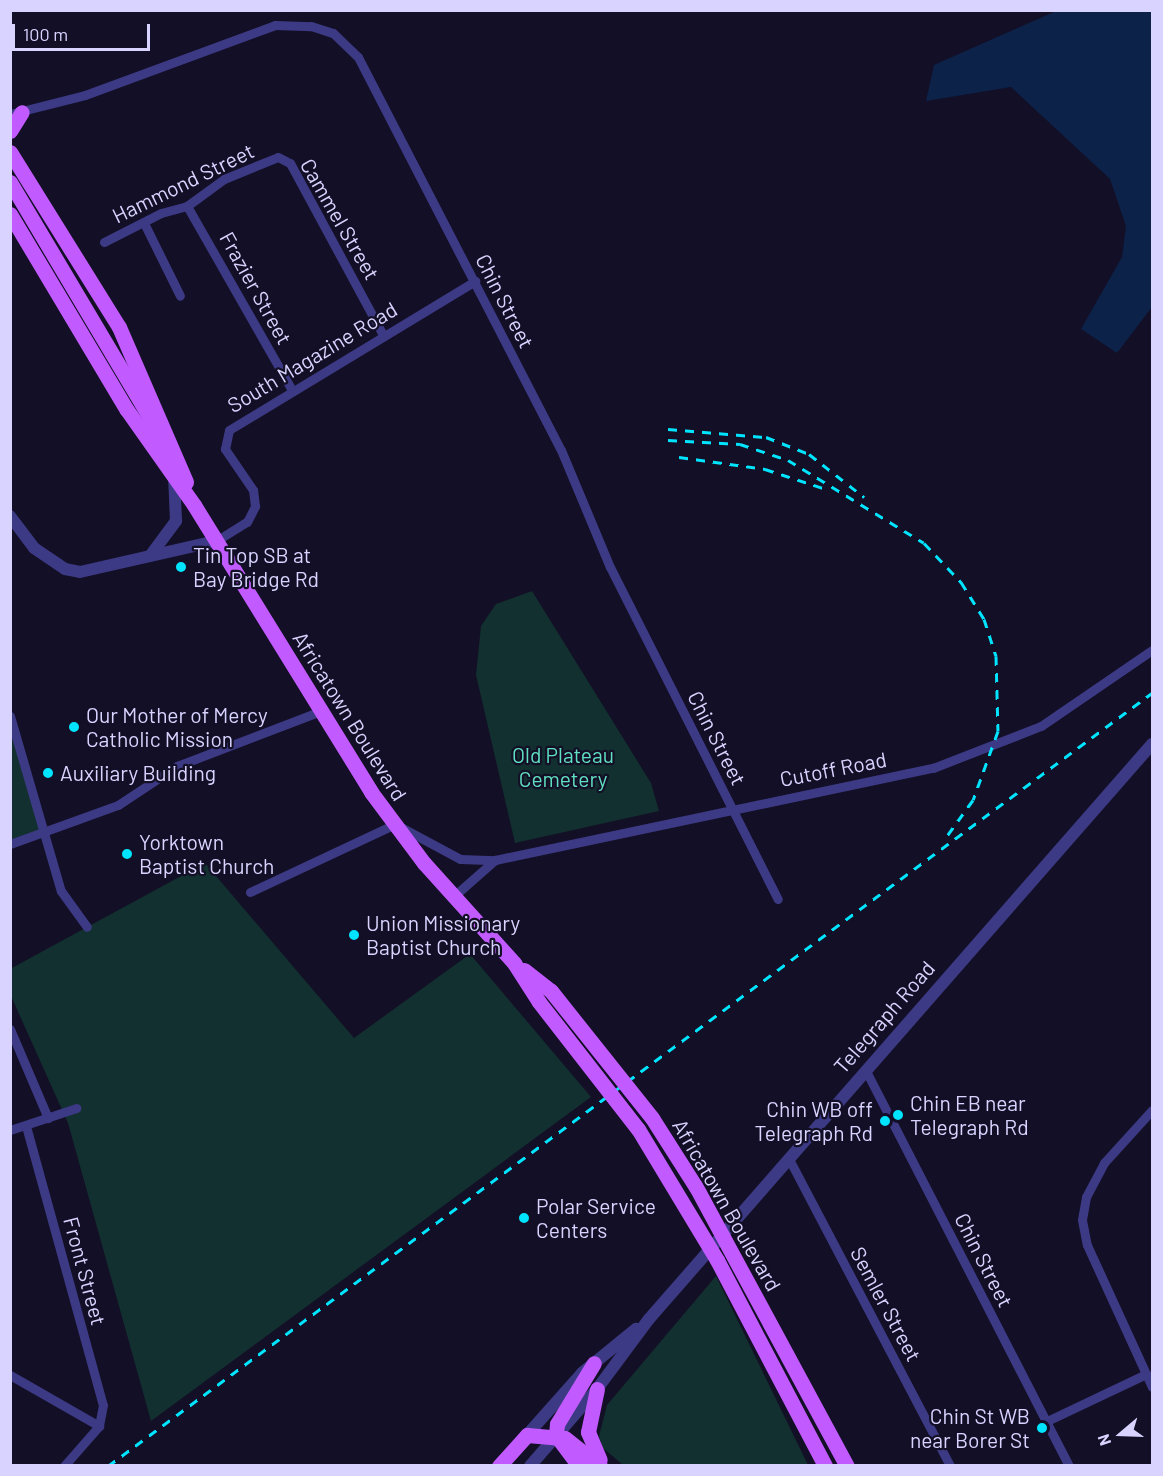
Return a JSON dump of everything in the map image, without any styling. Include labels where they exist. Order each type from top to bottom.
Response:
[{"type":"main road","points":[[10,131],[16,113]]},
{"type":"main road","points":[[10,152],[119,327],[167,428],[194,505]]},
{"type":"main road","name":"Africatown Boulevard","points":[[10,182],[151,419],[174,474]]},
{"type":"main road","name":"Africatown Boulevard","points":[[10,214],[127,410],[174,474],[321,711],[395,824],[454,896],[514,963],[539,1002],[638,1129],[717,1260],[825,1466]]},
{"type":"main road","name":"Africatown Boulevard","points":[[514,963],[551,992],[652,1118],[696,1187],[847,1466]]},
{"type":"main road","points":[[579,1466],[556,1435],[561,1411],[594,1363]]},
{"type":"main road","points":[[597,1389],[588,1432],[601,1466]]},
{"type":"main road","points":[[527,1435],[556,1435],[574,1443],[601,1466]]},
{"type":"main road","name":"Telegraph Road","points":[[499,1466],[527,1435]]},
{"type":"street","name":"Chin Street","points":[[16,113],[85,95],[275,25],[311,26],[333,33],[358,57],[561,450],[610,567],[778,899]]},
{"type":"street","name":"Hammond Street","points":[[104,242],[188,206],[224,179],[278,158]]},
{"type":"street","name":"Cammel Street","points":[[278,158],[290,163],[382,335]]},
{"type":"street","name":"Frazier Street","points":[[188,206],[291,388]]},
{"type":"street","points":[[144,223],[180,296]]},
{"type":"street","name":"South Magazine Road","points":[[216,541],[247,522],[255,506],[253,490],[228,457],[226,435],[242,417],[475,281]]},
{"type":"street","points":[[150,556],[176,521],[174,474]]},
{"type":"street","points":[[10,516],[34,548],[65,569],[97,571],[216,541]]},
{"type":"street","name":"Cutoff Road","points":[[395,824],[460,859],[495,860],[732,807],[933,768],[993,748],[1078,704],[1152,650]]},
{"type":"street","points":[[10,844],[136,796],[177,766],[321,711]]},
{"type":"street","points":[[10,716],[61,891],[87,927]]},
{"type":"street","name":"Telegraph Road","points":[[530,1466],[597,1389],[649,1319],[1152,744]]},
{"type":"street","points":[[250,892],[395,824]]},
{"type":"street","name":"Cutoff Road","points":[[454,896],[495,860]]},
{"type":"street","points":[[10,1029],[48,1118]]},
{"type":"street","name":"Chin Street","points":[[866,1071],[1070,1466]]},
{"type":"street","points":[[10,1130],[76,1108]]},
{"type":"street","points":[[1152,1110],[1104,1163],[1086,1197],[1082,1220],[1087,1245],[1152,1387]]},
{"type":"street","name":"Front Street","points":[[26,1126],[103,1405],[99,1426]]},
{"type":"street","name":"Semler Street","points":[[789,1159],[950,1466]]},
{"type":"street","name":"Telegraph Road","points":[[527,1435],[594,1363],[649,1319]]},
{"type":"street","points":[[1047,1421],[1146,1374]]},
{"type":"street","points":[[10,1375],[99,1426],[64,1466]]},
{"type":"green space","name":"Old Plateau Cemetery","points":[[532,591],[651,783],[659,811],[515,843],[476,675],[481,626],[496,604]]},
{"type":"green space","points":[[10,716],[43,831],[10,844]]},
{"type":"green space","points":[[205,863],[354,1038],[470,954],[591,1097],[151,1421],[68,1123],[11,996],[10,969]]},
{"type":"green space","points":[[716,1276],[808,1465],[623,1465],[603,1448],[599,1436],[607,1405]]},
{"type":"water","points":[[1056,11],[1152,11],[1152,307],[1117,353],[1081,329],[1122,257],[1126,226],[1110,179],[1011,87],[926,101],[934,65]]},
{"type":"railway","points":[[668,429],[766,437],[809,454],[864,497]]},
{"type":"railway","points":[[668,440],[740,444],[788,460],[924,543],[961,582],[984,619],[996,656],[998,731],[973,800],[944,840]]},
{"type":"railway","points":[[679,457],[765,469],[829,490]]},
{"type":"railway","points":[[108,1466],[1152,693]]},
{"type":"place","name":"Tin Top SB at Bay Bridge Rd","points":[[181,567]]},
{"type":"place","name":"Our Mother of Mercy Catholic Mission","points":[[74,727]]},
{"type":"place","name":"Auxiliary Building","points":[[48,773]]},
{"type":"place","name":"Yorktown Baptist Church","points":[[127,854]]},
{"type":"place","name":"Union Missionary Baptist Church","points":[[354,935]]},
{"type":"place","name":"Chin EB near Telegraph Rd","points":[[898,1115]]},
{"type":"place","name":"Chin WB off Telegraph Rd","points":[[885,1121]]},
{"type":"place","name":"Polar Service Centers","points":[[524,1218]]},
{"type":"place","name":"Chin St WB near Borer St","points":[[1042,1428]]}]
